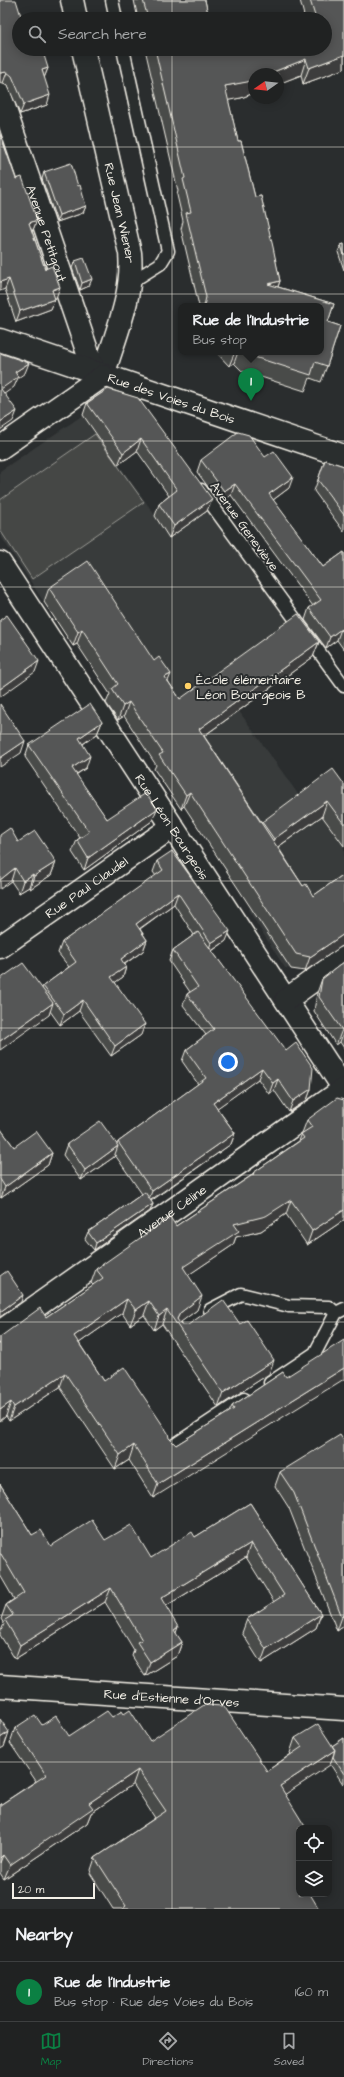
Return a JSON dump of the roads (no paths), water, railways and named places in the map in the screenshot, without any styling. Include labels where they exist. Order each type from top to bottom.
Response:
[{"type":"street","points":[[72,0],[75,12]]},
{"type":"street","name":"Rue Jean Wiener","points":[[85,56],[130,253],[131,282],[129,293],[107,376]]},
{"type":"street","name":"Avenue Petitgout","points":[[0,95],[107,376]]},
{"type":"street","name":"Rue des Voies du Bois","points":[[0,340],[344,456]]},
{"type":"street","points":[[0,448],[107,376]]},
{"type":"street","name":"Rue Léon Bourgeois","points":[[0,563],[344,1089]]},
{"type":"street","name":"Rue Paul Claudel","points":[[0,948],[172,827]]},
{"type":"street","points":[[286,1000],[344,958]]},
{"type":"street","name":"Avenue Céline","points":[[0,1332],[344,1089]]},
{"type":"street","name":"Rue d'Estienne d'Orves","points":[[0,1686],[344,1709]]},
{"type":"lane","points":[[112,0],[115,12]]},
{"type":"lane","points":[[125,56],[168,251],[160,264],[131,282]]},
{"type":"lane","points":[[107,376],[137,401]]},
{"type":"lane","name":"Avenue Geneviève","points":[[192,477],[344,686]]},
{"type":"lane","points":[[170,1448],[315,1353],[340,1311],[329,1307],[289,1306],[242,1294],[211,1309],[201,1317]]},
{"type":"place","name":"Rue de l'Industrie","points":[[251,401]]},
{"type":"place","name":"École élémentaire Léon Bourgeois B","points":[[188,686]]}]
